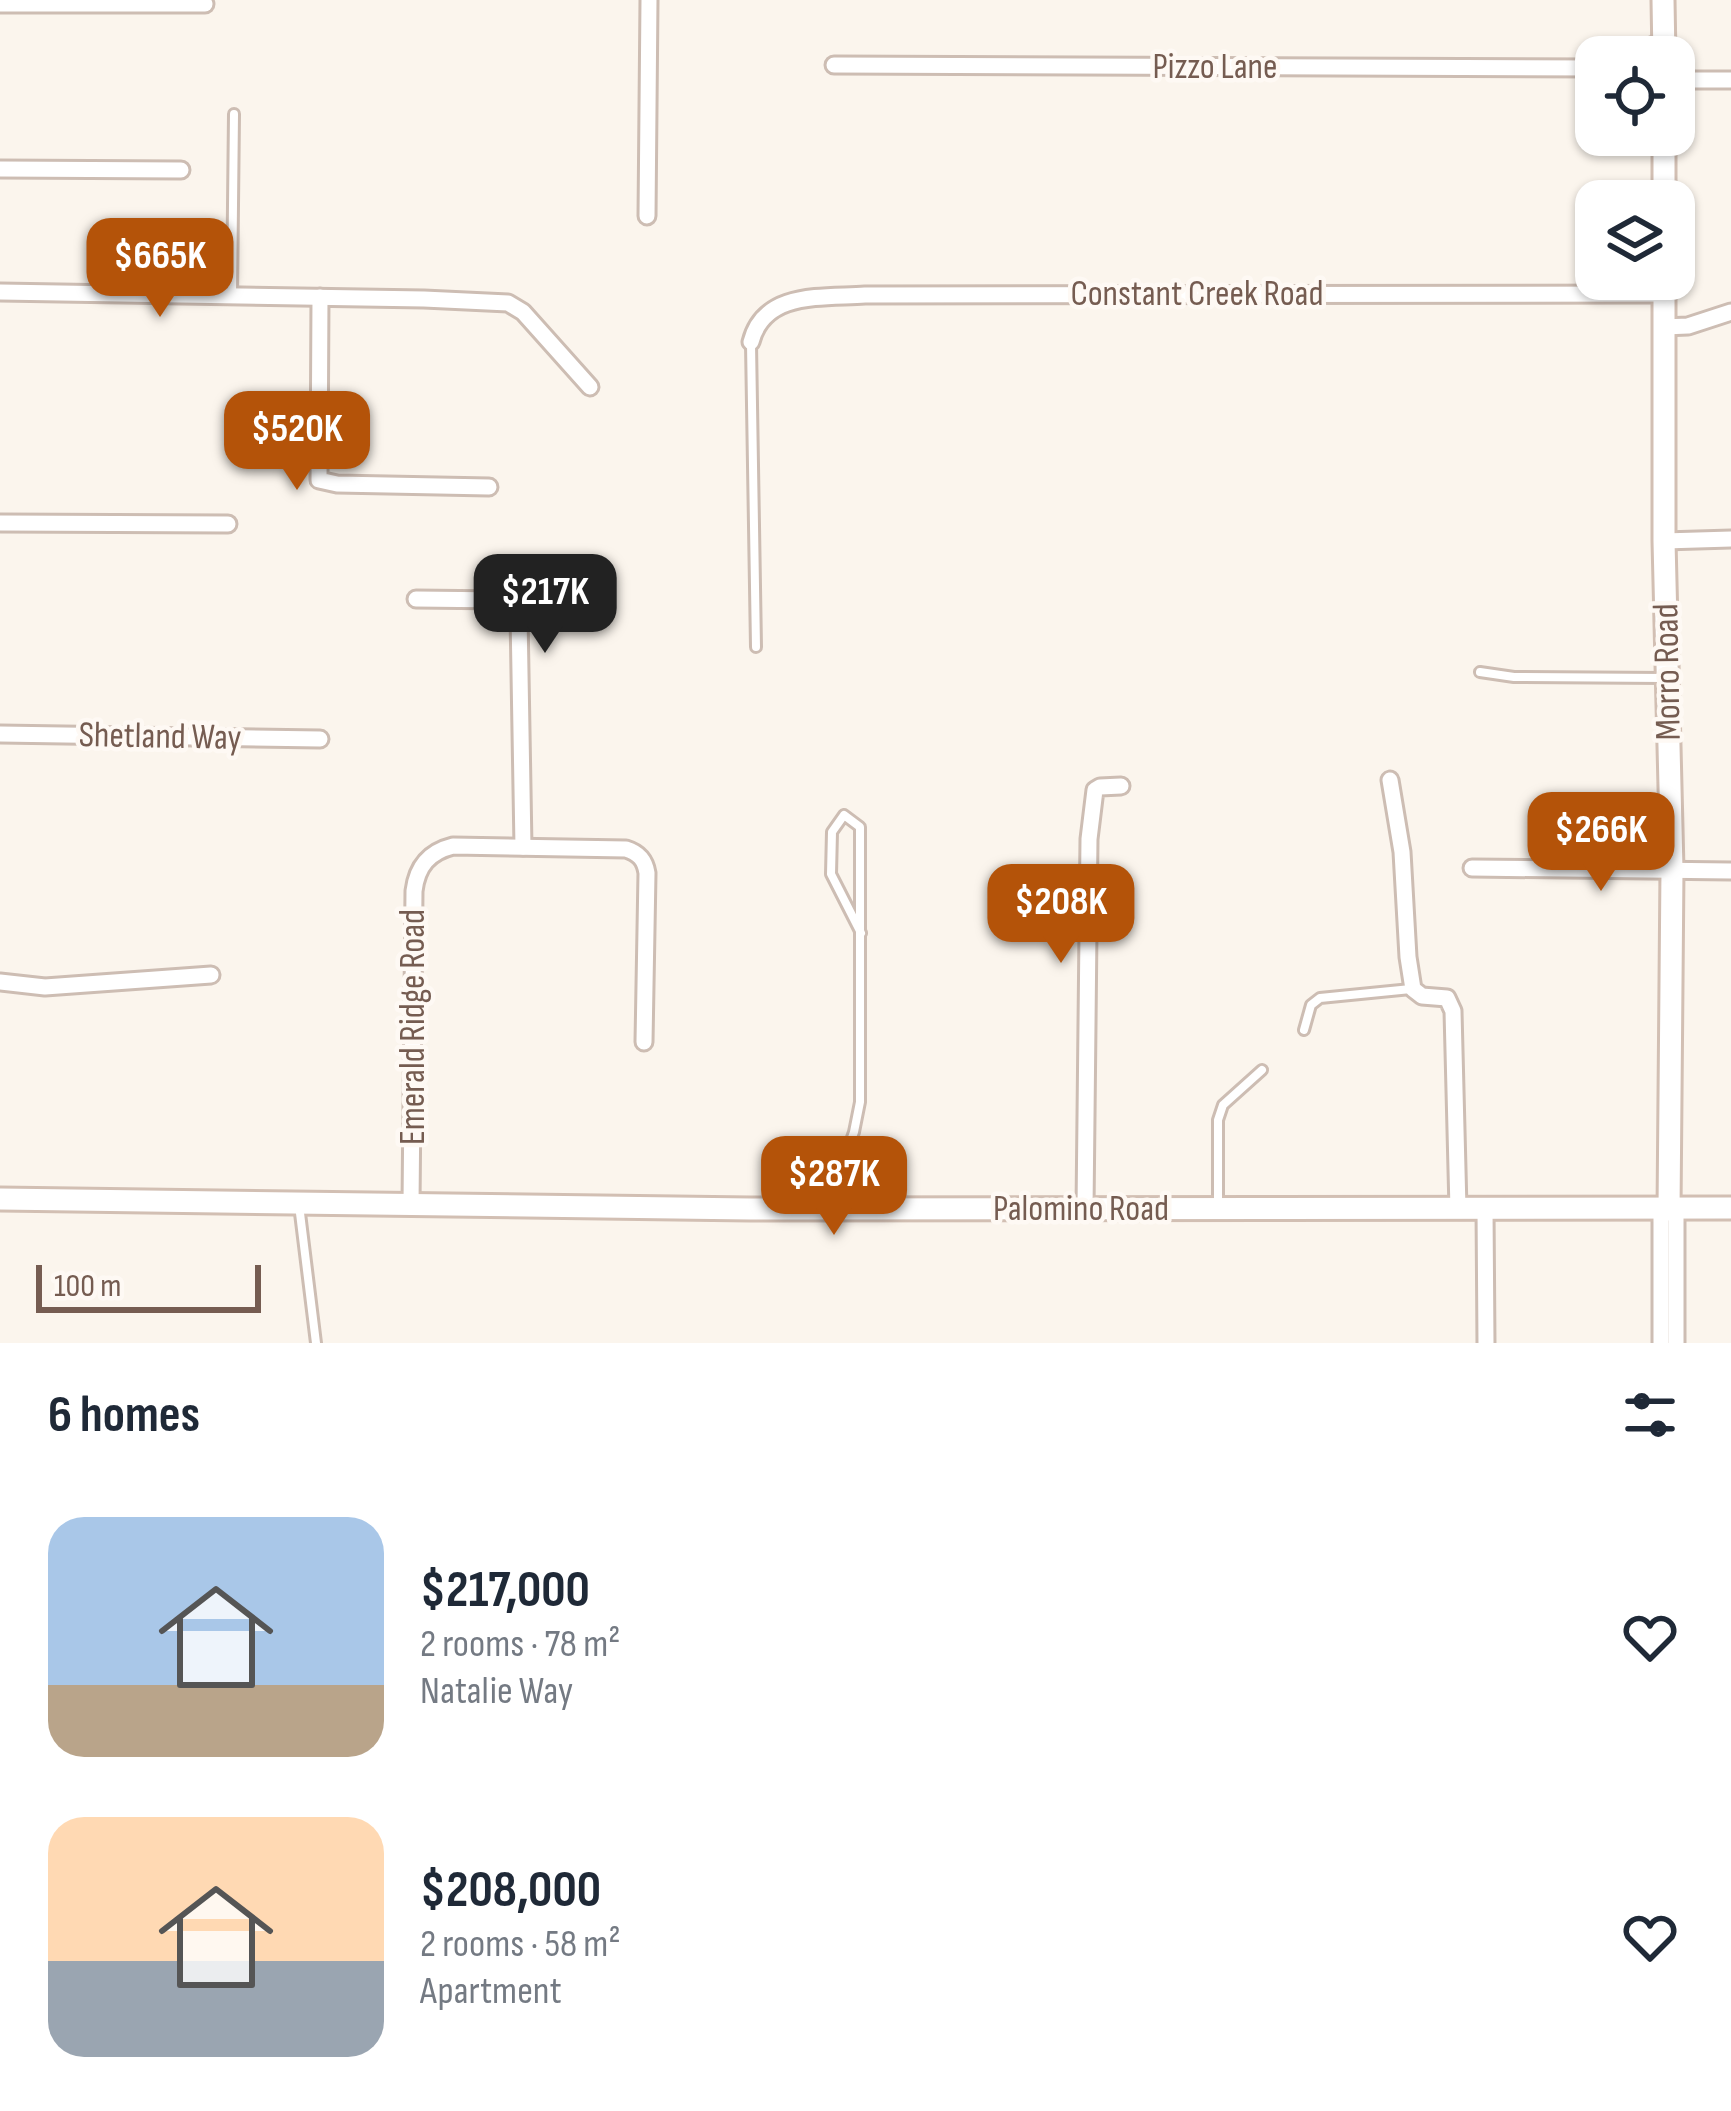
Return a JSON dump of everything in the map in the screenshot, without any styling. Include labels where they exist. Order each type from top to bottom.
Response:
[{"type":"street","points":[[646,216],[649,0]]},
{"type":"street","points":[[1664,0],[1664,36]]},
{"type":"street","points":[[0,4],[205,4]]},
{"type":"street","name":"Pizzo Lane","points":[[834,65],[1575,68]]},
{"type":"street","points":[[1695,80],[1731,80]]},
{"type":"street","points":[[0,169],[181,170]]},
{"type":"street","name":"Constant Creek Road","points":[[752,342],[755,326],[782,303],[865,295],[1575,287]]},
{"type":"street","points":[[0,292],[508,303],[523,312],[590,387]]},
{"type":"street","points":[[320,297],[319,480],[489,488]]},
{"type":"street","name":"Morro Road","points":[[1661,1343],[1669,1210],[1672,869],[1664,300]]},
{"type":"street","points":[[1664,328],[1688,326],[1731,312]]},
{"type":"street","points":[[0,523],[228,524]]},
{"type":"street","points":[[1664,541],[1731,539]]},
{"type":"street","points":[[416,599],[503,600],[519,615],[523,848],[626,849],[643,859],[647,874],[644,1042]]},
{"type":"street","name":"Shetland Way","points":[[0,734],[320,739]]},
{"type":"street","points":[[1390,780],[1402,852],[1413,988],[1422,997],[1447,998],[1453,1011],[1458,1210]]},
{"type":"street","points":[[1085,1209],[1089,839],[1095,790],[1121,786]]},
{"type":"street","name":"Emerald Ridge Road","points":[[411,1205],[414,884],[431,855],[453,846],[523,848]]},
{"type":"street","points":[[1472,868],[1731,871]]},
{"type":"street","points":[[0,982],[45,986],[211,975]]},
{"type":"street","name":"Palomino Road","points":[[0,1199],[822,1209],[1731,1208]]},
{"type":"street","points":[[1485,1209],[1486,1343]]},
{"type":"street","name":"Morro Road","points":[[1669,1210],[1676,1343]]},
{"type":"lane","points":[[232,296],[234,114]]},
{"type":"lane","points":[[752,342],[756,647]]},
{"type":"lane","points":[[1480,672],[1514,677],[1669,678]]},
{"type":"lane","points":[[822,1209],[837,1180],[860,1102],[861,934],[860,827],[844,815],[832,832],[831,874],[861,934]]},
{"type":"lane","points":[[1304,1030],[1311,1005],[1320,998],[1413,988]]},
{"type":"lane","points":[[1217,1210],[1218,1120],[1223,1105],[1262,1070]]},
{"type":"lane","points":[[299,1204],[316,1343]]}]
